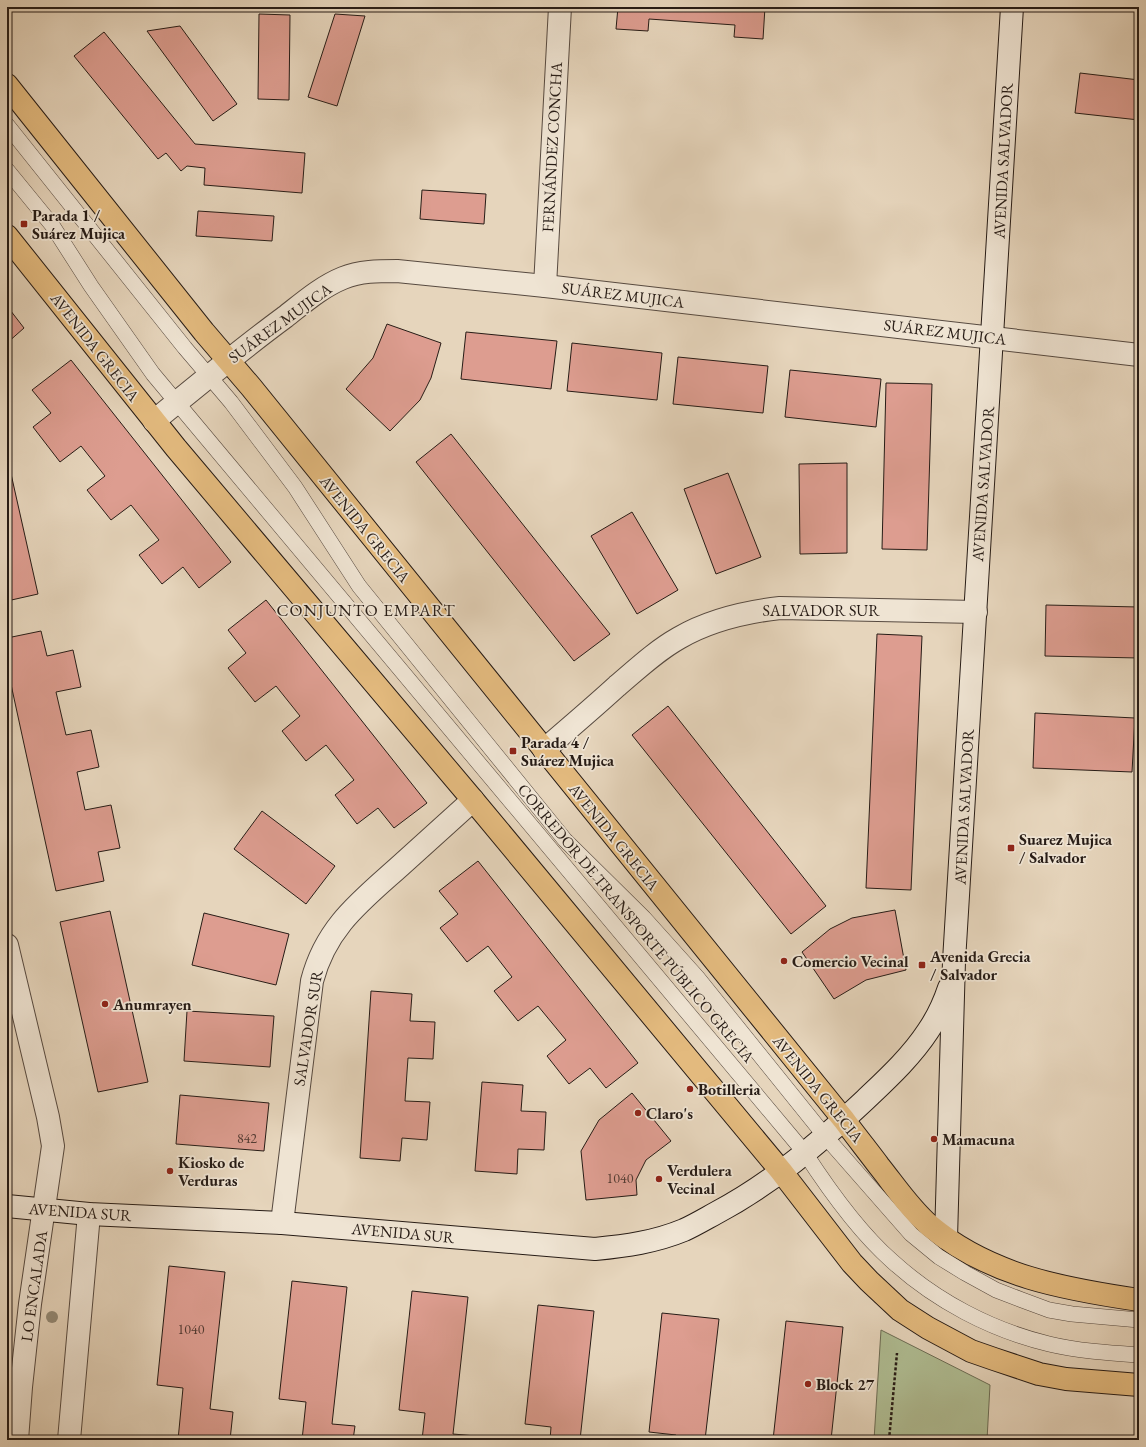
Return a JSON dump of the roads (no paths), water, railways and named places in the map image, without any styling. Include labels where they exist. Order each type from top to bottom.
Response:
[{"type":"main road","name":"AVENIDA GRECIA","points":[[7,85],[204,332],[251,387],[844,1120],[891,1183],[913,1209],[929,1225],[967,1252],[1025,1277],[1082,1292],[1139,1300]]},
{"type":"main road","name":"AVENIDA GRECIA","points":[[7,236],[154,421],[473,800],[781,1171],[860,1272],[895,1305],[928,1328],[972,1351],[1014,1367],[1039,1374],[1066,1379],[1139,1385]]},
{"type":"street","name":"FERNÁNDEZ CONCHA","points":[[545,286],[560,7]]},
{"type":"street","name":"AVENIDA SALVADOR","points":[[946,1238],[954,961],[1012,7]]},
{"type":"street","name":"SUÁREZ MUJICA","points":[[154,421],[228,360],[330,284],[354,274],[378,271],[396,271],[545,286],[1139,355]]},
{"type":"street","name":"SALVADOR SUR","points":[[544,750],[653,655],[680,638],[706,625],[732,616],[757,610],[780,608],[976,612]]},
{"type":"street","name":"SALVADOR SUR","points":[[282,1223],[312,981],[320,957],[342,921],[473,800]]},
{"type":"street","name":"LO ENCALADA","points":[[7,945],[48,1116],[53,1146],[29,1312],[17,1440]]},
{"type":"street","name":"AVENIDA SALVADOR","points":[[781,1171],[844,1120],[898,1068],[929,1031],[944,1002],[949,988],[954,961]]},
{"type":"street","name":"AVENIDA SUR","points":[[7,1206],[89,1214],[282,1223],[595,1249],[622,1246],[658,1239],[684,1230],[742,1199],[781,1171]]},
{"type":"street","points":[[69,1440],[89,1214]]},
{"type":"lane","name":"CORREDOR DE TRANSPORTE PÚBLICO GRECIA","points":[[7,125],[231,402],[295,487],[359,586],[565,840],[644,918],[696,976],[825,1136],[912,1234],[939,1256],[965,1273],[996,1290],[1022,1300],[1049,1310],[1072,1314],[1139,1320]]},
{"type":"lane","name":"CORREDOR DE TRANSPORTE PÚBLICO GRECIA","points":[[7,170],[52,225],[91,286],[148,368],[805,1153],[828,1188],[891,1261],[941,1299],[996,1327],[1023,1337],[1077,1350],[1139,1355]]},
{"type":"place","name":"Parada 1 / Suárez Mujica","points":[[24,224]]},
{"type":"place","name":"Parada 4 / Suárez Mujica","points":[[513,751]]},
{"type":"place","name":"Suarez Mujica / Salvador","points":[[1011,848]]},
{"type":"place","name":"Comercio Vecinal","points":[[784,961]]},
{"type":"place","name":"Avenida Grecia / Salvador","points":[[922,965]]},
{"type":"place","name":"Anumrayen","points":[[105,1004]]},
{"type":"place","name":"Botilleria","points":[[690,1089]]},
{"type":"place","name":"Claro's","points":[[638,1113]]},
{"type":"place","name":"Mamacuna","points":[[934,1139]]},
{"type":"place","name":"Kiosko de Verduras","points":[[170,1171]]},
{"type":"place","name":"Verdulera Vecinal","points":[[659,1179]]},
{"type":"place","name":"Block 27","points":[[808,1384]]},
{"type":"district","name":"CONJUNTO EMPART","points":[[366,610]]}]
